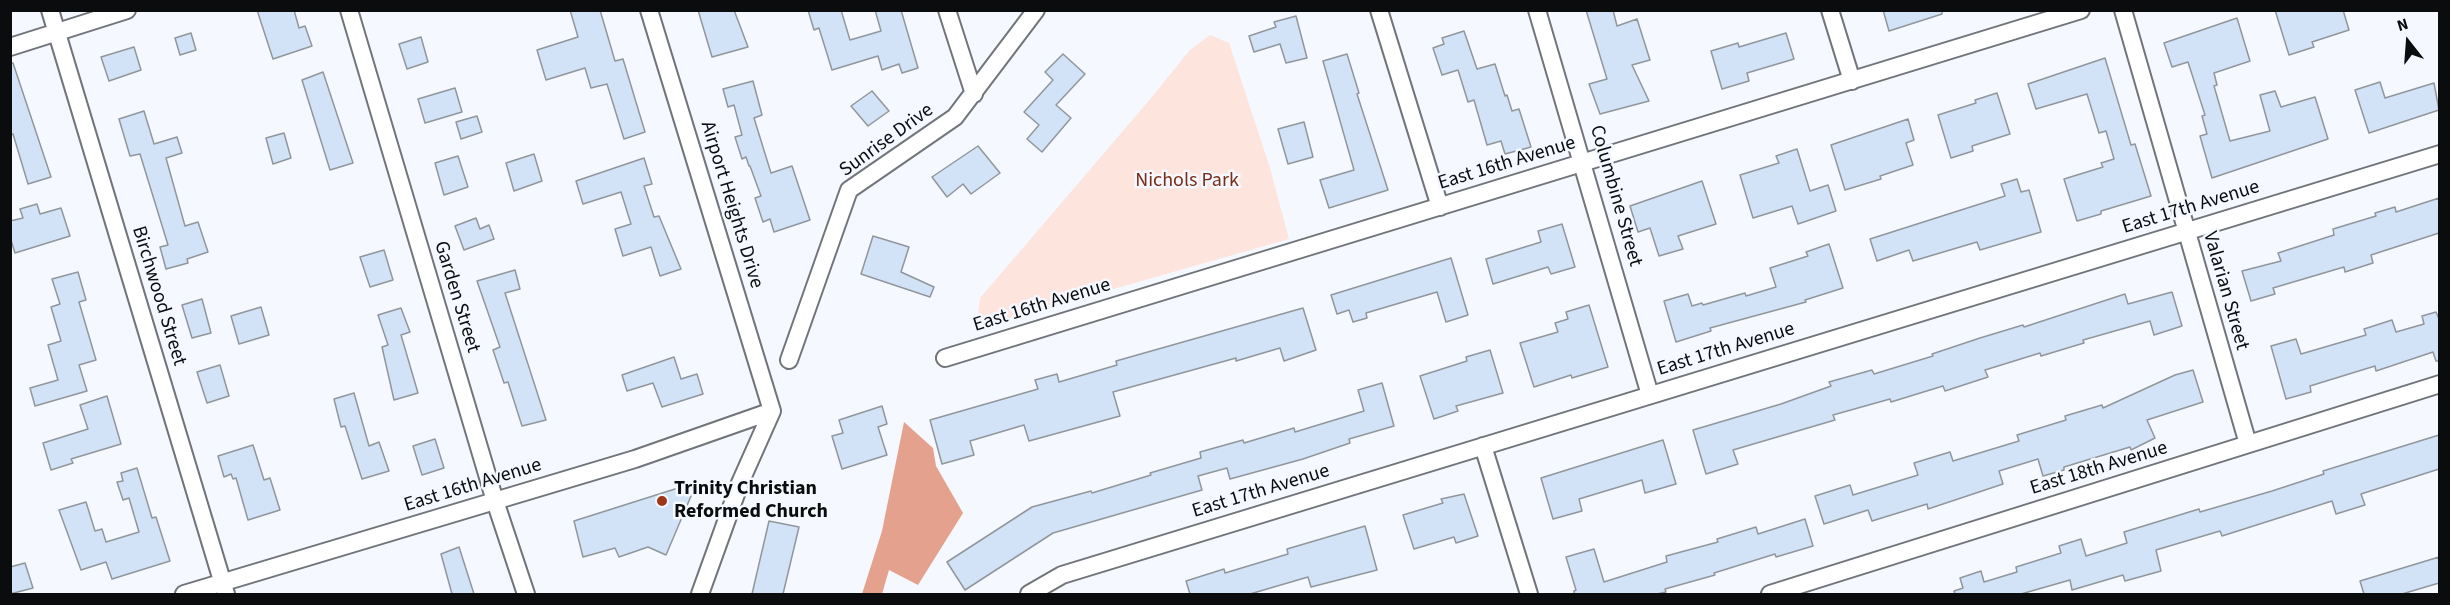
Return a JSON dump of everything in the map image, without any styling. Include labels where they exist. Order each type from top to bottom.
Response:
[{"type":"street","name":"Birchwood Street","points":[[50,10],[224,588]]},
{"type":"street","points":[[10,46],[127,10]]},
{"type":"street","name":"Garden Street","points":[[349,10],[495,501],[526,594]]},
{"type":"street","name":"Airport Heights Drive","points":[[649,10],[772,411]]},
{"type":"street","points":[[947,10],[974,94]]},
{"type":"street","name":"Sunrise Drive","points":[[789,360],[849,190],[955,117],[1036,10]]},
{"type":"street","points":[[1379,10],[1440,207]]},
{"type":"street","name":"Columbine Street","points":[[1537,10],[1650,395]]},
{"type":"street","points":[[1830,10],[1852,81]]},
{"type":"street","name":"East 16th Avenue","points":[[945,358],[2081,10]]},
{"type":"street","name":"Valarian Street","points":[[2123,10],[2248,444]]},
{"type":"street","name":"East 17th Avenue","points":[[1029,594],[1062,575],[2439,154]]},
{"type":"street","name":"East 18th Avenue","points":[[1770,594],[2439,384]]},
{"type":"street","points":[[700,594],[740,483],[772,411]]},
{"type":"street","name":"East 16th Avenue","points":[[184,594],[224,588],[495,501],[635,459],[772,411]]},
{"type":"street","points":[[1483,446],[1529,594]]},
{"type":"green space","name":"Nichols Park","points":[[1210,35],[1229,43],[1270,168],[1289,239],[1001,321],[977,323],[980,298],[1190,50]]},
{"type":"shaded area","points":[[904,422],[933,448],[936,466],[963,513],[918,585],[889,570],[882,594],[862,594],[882,531]]},
{"type":"building","points":[[257,10],[294,10],[299,28],[305,26],[312,46],[273,59]]},
{"type":"building","points":[[570,10],[600,10],[615,61],[623,59],[645,132],[624,139],[607,84],[591,88],[585,68],[546,80],[537,50],[578,37]]},
{"type":"building","points":[[698,10],[734,10],[748,47],[712,57]]},
{"type":"building","points":[[808,10],[841,10],[850,40],[881,31],[875,10],[901,10],[918,68],[902,73],[899,64],[882,70],[878,56],[832,70],[819,28],[814,30]]},
{"type":"building","points":[[1586,10],[1613,10],[1617,26],[1637,19],[1650,60],[1632,65],[1649,101],[1600,114],[1589,84],[1607,79]]},
{"type":"building","points":[[1883,10],[1942,10],[1942,14],[1889,31]]},
{"type":"building","points":[[2275,10],[2343,10],[2349,30],[2312,42],[2314,47],[2289,55]]},
{"type":"building","points":[[1296,16],[1307,58],[1286,63],[1280,44],[1254,52],[1249,36],[1276,27],[1274,22]]},
{"type":"building","points":[[2237,18],[2250,61],[2214,73],[2217,85],[2214,86],[2230,141],[2270,131],[2260,95],[2275,91],[2281,107],[2315,97],[2328,139],[2212,178],[2200,136],[2207,134],[2202,116],[2205,115],[2188,62],[2172,67],[2164,43]]},
{"type":"building","points":[[1464,31],[1477,69],[1495,64],[1512,111],[1519,109],[1531,147],[1505,154],[1501,141],[1487,145],[1474,100],[1468,102],[1458,70],[1442,75],[1433,48],[1444,44],[1442,38]]},
{"type":"building","points":[[191,33],[196,50],[180,55],[175,38]]},
{"type":"building","points":[[1786,33],[1794,59],[1747,73],[1749,81],[1722,89],[1711,51],[1738,43],[1739,47]]},
{"type":"building","points":[[421,37],[428,62],[407,69],[399,44]]},
{"type":"building","points":[[134,47],[141,70],[109,81],[101,57]]},
{"type":"building","points":[[1063,54],[1085,74],[1056,105],[1071,118],[1042,152],[1027,139],[1039,125],[1024,112],[1053,80],[1045,72]]},
{"type":"building","points":[[1347,54],[1359,93],[1357,94],[1388,190],[1329,208],[1320,180],[1354,170],[1323,61]]},
{"type":"building","points":[[2105,58],[2131,145],[2135,144],[2151,196],[2077,221],[2064,179],[2103,167],[2101,163],[2114,159],[2106,131],[2099,133],[2087,94],[2036,109],[2028,84]]},
{"type":"building","points":[[13,63],[51,177],[28,184],[13,134],[10,135],[10,64]]},
{"type":"building","points":[[323,72],[353,163],[330,170],[302,80]]},
{"type":"building","points":[[753,81],[762,115],[754,118],[771,173],[792,166],[810,220],[774,232],[770,219],[763,222],[755,198],[761,196],[746,157],[742,159],[735,137],[742,135],[734,105],[728,107],[723,89]]},
{"type":"building","points":[[2380,82],[2385,98],[2434,83],[2439,110],[2369,133],[2355,90]]},
{"type":"building","points":[[455,88],[462,112],[425,123],[418,99]]},
{"type":"building","points":[[872,91],[889,111],[868,126],[851,106]]},
{"type":"building","points":[[1997,93],[2010,134],[1972,146],[1973,151],[1951,158],[1938,115],[1976,103],[1975,100]]},
{"type":"building","points":[[144,111],[154,144],[177,137],[182,153],[166,158],[185,226],[198,222],[208,252],[187,259],[188,263],[166,269],[160,247],[168,245],[140,154],[130,156],[119,119]]},
{"type":"building","points":[[477,116],[482,132],[461,139],[456,122]]},
{"type":"building","points":[[1908,119],[1914,140],[1906,143],[1913,165],[1880,176],[1881,179],[1845,190],[1831,145]]},
{"type":"building","points":[[1304,122],[1313,157],[1288,164],[1278,129]]},
{"type":"building","points":[[284,133],[291,158],[273,164],[266,138]]},
{"type":"building","points":[[978,146],[1000,173],[971,194],[963,184],[947,197],[932,177]]},
{"type":"building","points":[[1797,149],[1810,191],[1828,185],[1836,211],[1798,224],[1792,206],[1753,218],[1740,175],[1779,163],[1776,156]]},
{"type":"building","points":[[534,154],[542,181],[514,191],[506,163]]},
{"type":"building","points":[[458,156],[468,187],[444,195],[435,163]]},
{"type":"building","points":[[644,158],[652,184],[644,186],[654,217],[659,216],[681,269],[660,276],[651,247],[623,256],[615,229],[631,224],[621,192],[583,204],[576,181]]},
{"type":"building","points":[[2017,179],[2021,192],[2029,190],[2041,232],[1980,250],[1977,242],[1913,261],[1909,250],[1877,261],[1870,239],[2005,196],[2001,184]]},
{"type":"building","points":[[1702,181],[1716,224],[1678,236],[1683,249],[1659,256],[1650,228],[1638,232],[1630,206]]},
{"type":"building","points":[[2439,198],[2439,233],[2371,255],[2373,263],[2345,272],[2344,267],[2273,288],[2275,294],[2251,301],[2242,271],[2281,261],[2278,253],[2334,235],[2333,229],[2376,216],[2375,213],[2395,207],[2396,212]]},
{"type":"building","points":[[37,204],[40,214],[61,208],[70,236],[15,253],[10,237],[10,221],[23,218],[20,209]]},
{"type":"building","points":[[476,218],[480,229],[489,225],[494,239],[464,250],[455,226]]},
{"type":"building","points":[[1562,224],[1575,267],[1551,274],[1548,267],[1493,284],[1486,259],[1541,242],[1538,231]]},
{"type":"building","points":[[873,236],[909,247],[901,272],[934,287],[930,297],[861,274]]},
{"type":"building","points":[[1829,244],[1843,288],[1805,300],[1806,302],[1710,328],[1711,331],[1676,342],[1664,301],[1688,294],[1692,306],[1702,303],[1703,305],[1776,287],[1770,268],[1808,256],[1806,252]]},
{"type":"building","points":[[384,250],[393,280],[370,287],[360,257]]},
{"type":"building","points":[[1451,258],[1468,315],[1446,322],[1437,292],[1366,313],[1367,318],[1353,322],[1349,310],[1337,314],[1331,295]]},
{"type":"building","points":[[515,270],[520,289],[505,293],[546,420],[522,426],[508,382],[504,383],[493,350],[500,347],[477,281]]},
{"type":"building","points":[[78,272],[86,300],[79,302],[96,360],[79,365],[87,391],[35,406],[30,388],[58,380],[48,345],[61,341],[51,307],[60,304],[52,279]]},
{"type":"building","points":[[2172,292],[2182,326],[2154,335],[2150,321],[2083,340],[2084,343],[2041,356],[2040,353],[1985,370],[1988,377],[1945,391],[1943,386],[1891,402],[1890,399],[1833,415],[1835,420],[1733,450],[1738,464],[1706,474],[1693,430],[1781,404],[1831,386],[1829,382],[1872,370],[1874,374],[1933,356],[1932,354],[1980,338],[2023,325],[2024,327],[2125,294],[2128,304]]},
{"type":"building","points":[[202,299],[211,333],[192,338],[182,305]]},
{"type":"building","points":[[1589,305],[1608,367],[1572,378],[1571,375],[1534,387],[1520,343],[1558,332],[1555,323],[1568,319],[1566,312]]},
{"type":"building","points":[[261,307],[269,335],[239,344],[231,316]]},
{"type":"building","points":[[401,308],[410,332],[401,335],[418,393],[394,400],[382,347],[388,345],[378,315]]},
{"type":"building","points":[[1303,308],[1316,350],[1284,361],[1280,348],[1113,392],[1120,416],[1029,441],[1024,425],[970,441],[974,455],[942,464],[930,420],[1038,389],[1035,380],[1057,374],[1059,382],[1117,365],[1116,361]]},
{"type":"building","points":[[2436,312],[2439,319],[2439,361],[2436,361],[2433,352],[2376,371],[2375,366],[2310,386],[2311,392],[2286,399],[2271,346],[2296,339],[2301,354],[2366,335],[2364,329],[2392,320],[2396,332],[2424,324],[2422,316]]},
{"type":"building","points":[[1490,350],[1503,393],[1456,406],[1458,411],[1434,419],[1420,376],[1467,361],[1466,357]]},
{"type":"building","points":[[674,357],[681,379],[697,374],[703,394],[662,407],[653,383],[627,391],[622,375]]},
{"type":"building","points":[[220,365],[229,396],[207,403],[197,372]]},
{"type":"building","points":[[2193,370],[2203,402],[2147,420],[2155,438],[2131,450],[2130,447],[2064,467],[2064,470],[2043,476],[2038,459],[1999,471],[2003,484],[1928,509],[1927,504],[1872,521],[1868,510],[1824,524],[1815,496],[1850,485],[1853,495],[1918,475],[1914,463],[1950,452],[1953,461],[2019,441],[2017,435],[2066,420],[2065,416],[2102,405],[2103,408],[2175,375]]},
{"type":"building","points":[[1382,383],[1394,426],[1349,439],[1350,443],[1303,459],[1230,479],[1227,468],[1198,476],[1202,490],[1053,533],[965,590],[947,562],[1032,507],[1091,491],[1092,493],[1151,475],[1150,473],[1201,458],[1200,452],[1243,440],[1244,443],[1294,428],[1295,432],[1364,411],[1358,390]]},
{"type":"building","points":[[354,393],[369,446],[379,442],[389,471],[362,479],[345,426],[341,427],[334,399]]},
{"type":"building","points":[[107,396],[121,444],[71,459],[73,463],[51,470],[43,443],[88,429],[80,405]]},
{"type":"building","points":[[882,406],[887,424],[878,427],[887,455],[842,469],[832,436],[843,433],[839,420]]},
{"type":"building","points":[[2439,435],[2439,469],[2361,494],[2365,505],[2336,514],[2332,501],[2222,536],[2220,531],[2156,550],[2161,571],[2125,581],[2123,575],[2072,590],[2070,580],[2021,594],[1955,594],[1954,591],[1963,588],[1960,578],[1981,571],[1984,582],[2017,572],[2016,567],[2061,553],[2059,546],[2081,539],[2086,556],[2127,543],[2124,532],[2199,509],[2200,512],[2272,491],[2324,474],[2323,471]]},
{"type":"building","points":[[435,439],[444,468],[422,475],[413,446]]},
{"type":"building","points":[[1663,440],[1676,484],[1645,493],[1642,480],[1579,499],[1582,511],[1553,519],[1541,478]]},
{"type":"building","points":[[253,445],[264,480],[270,478],[280,510],[248,520],[236,478],[233,479],[231,474],[224,477],[218,456]]},
{"type":"building","points":[[137,468],[152,518],[156,517],[170,561],[112,579],[106,562],[81,570],[59,510],[86,502],[95,531],[102,529],[106,542],[139,532],[129,498],[123,500],[117,482],[123,481],[121,473]]},
{"type":"building","name":"Trinity Christian Reformed Church","points":[[697,482],[666,555],[648,547],[619,557],[615,548],[583,557],[574,521]]},
{"type":"building","points":[[1464,494],[1478,536],[1456,543],[1454,537],[1414,549],[1403,515],[1443,503],[1441,499]]},
{"type":"building","points":[[1805,519],[1813,546],[1776,557],[1775,554],[1714,573],[1715,575],[1665,589],[1666,592],[1657,594],[1574,594],[1576,590],[1566,557],[1594,549],[1604,582],[1667,562],[1666,556],[1718,542],[1717,539],[1756,527],[1758,534]]},
{"type":"building","points":[[769,521],[799,527],[783,594],[752,594]]},
{"type":"building","points":[[1365,526],[1377,570],[1311,587],[1308,577],[1250,594],[1190,594],[1186,581],[1224,569],[1225,573],[1288,554],[1287,549]]},
{"type":"building","points":[[459,547],[474,594],[452,594],[441,554]]},
{"type":"building","points":[[2439,557],[2439,583],[2402,594],[2364,594],[2360,581]]},
{"type":"building","points":[[25,563],[33,588],[10,594],[10,567]]},
{"type":"place","name":"Trinity Christian Reformed Church","points":[[662,501]]}]
